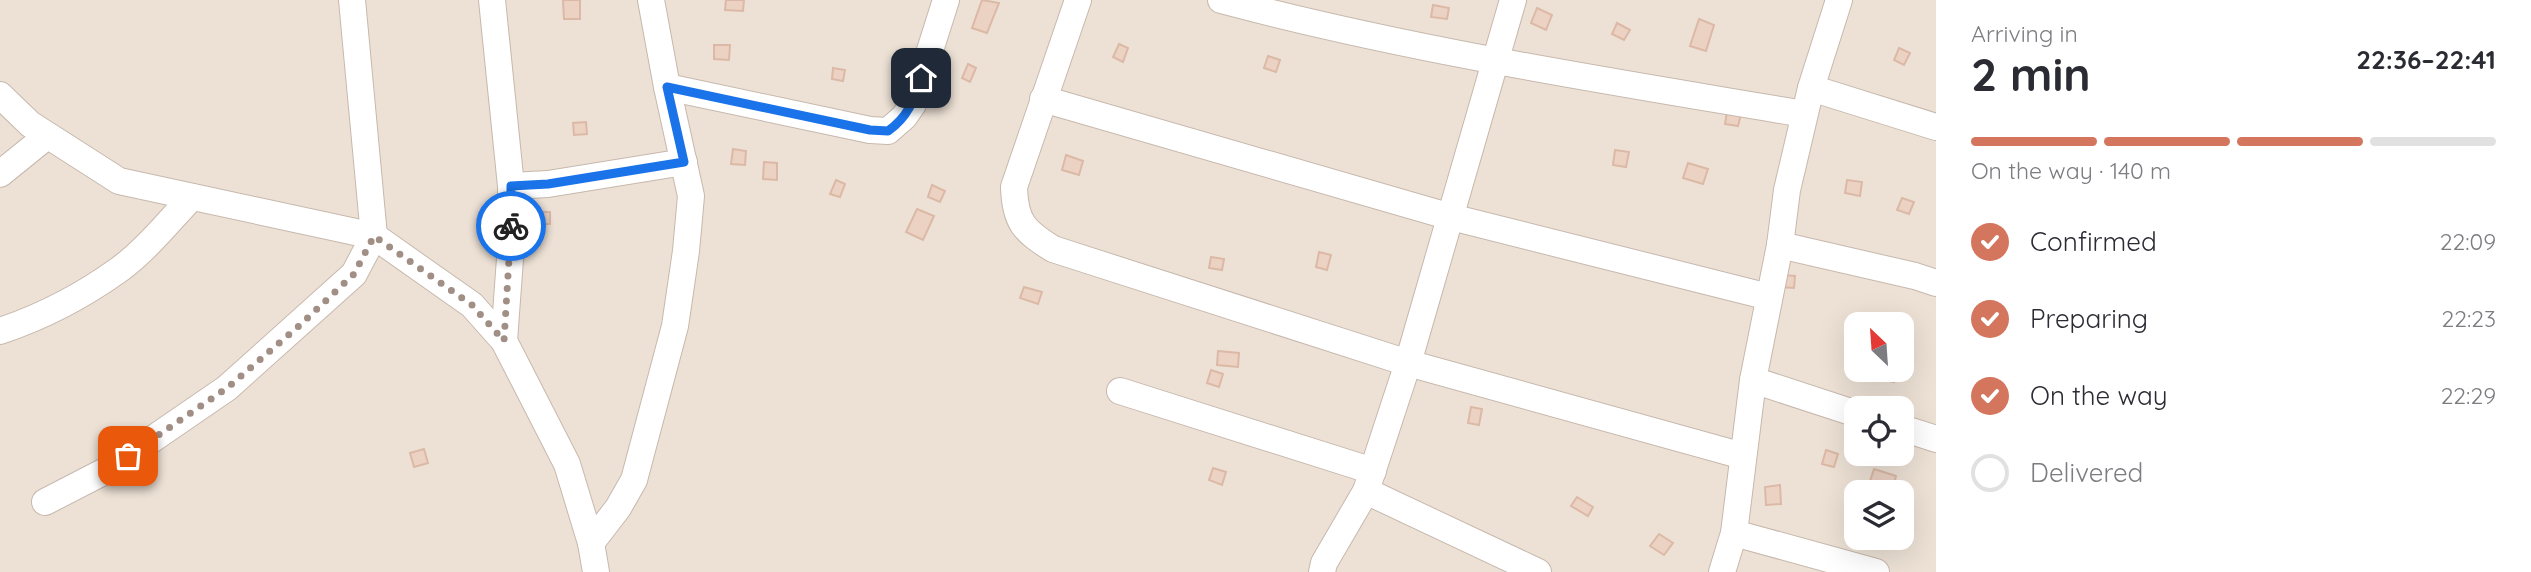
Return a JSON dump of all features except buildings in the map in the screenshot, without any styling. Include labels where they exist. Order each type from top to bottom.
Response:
[{"type":"street","points":[[45,502],[109,469],[227,388],[354,274],[374,236],[352,0]]},
{"type":"street","points":[[492,0],[511,186],[511,245],[504,341]]},
{"type":"street","points":[[591,542],[618,508],[634,480],[675,326],[691,196],[651,0]]},
{"type":"street","points":[[667,87],[870,130],[888,131],[904,117],[913,104],[946,0]]},
{"type":"street","points":[[1078,0],[1014,187],[1015,210],[1022,225],[1033,237],[1053,249],[1408,363],[1743,456]]},
{"type":"street","points":[[1221,0],[1354,34],[1496,62],[1804,114]]},
{"type":"street","points":[[1322,572],[1369,481],[1408,363],[1513,0]]},
{"type":"street","points":[[1722,572],[1734,533],[1753,380],[1780,245],[1787,190],[1811,88],[1839,0]]},
{"type":"street","points":[[1811,88],[1936,127]]},
{"type":"street","points":[[0,95],[30,124],[119,181],[374,236],[472,305],[504,341],[567,464],[591,542],[596,572]]},
{"type":"street","points":[[1043,99],[1451,217],[1769,297]]},
{"type":"street","points":[[0,174],[47,136]]},
{"type":"street","points":[[511,186],[548,184],[684,162]]},
{"type":"street","points":[[0,331],[28,322],[120,269],[144,248],[192,197]]},
{"type":"street","points":[[1780,245],[1936,283]]},
{"type":"street","points":[[1753,380],[1844,410]]},
{"type":"street","points":[[1120,391],[1369,481],[1538,572]]},
{"type":"street","points":[[1914,432],[1936,439]]},
{"type":"street","points":[[1734,533],[1876,572]]},
{"type":"shaded area","points":[[0,0],[1936,0],[1936,572],[0,572]]},
{"type":"way so far","points":[[128,456],[227,388],[299,326],[354,274],[374,236],[472,305],[504,341],[511,226]]},
{"type":"route","points":[[511,226],[511,186],[614,175],[684,162],[667,87],[870,130],[888,131],[904,117],[913,104],[921,78]]}]
